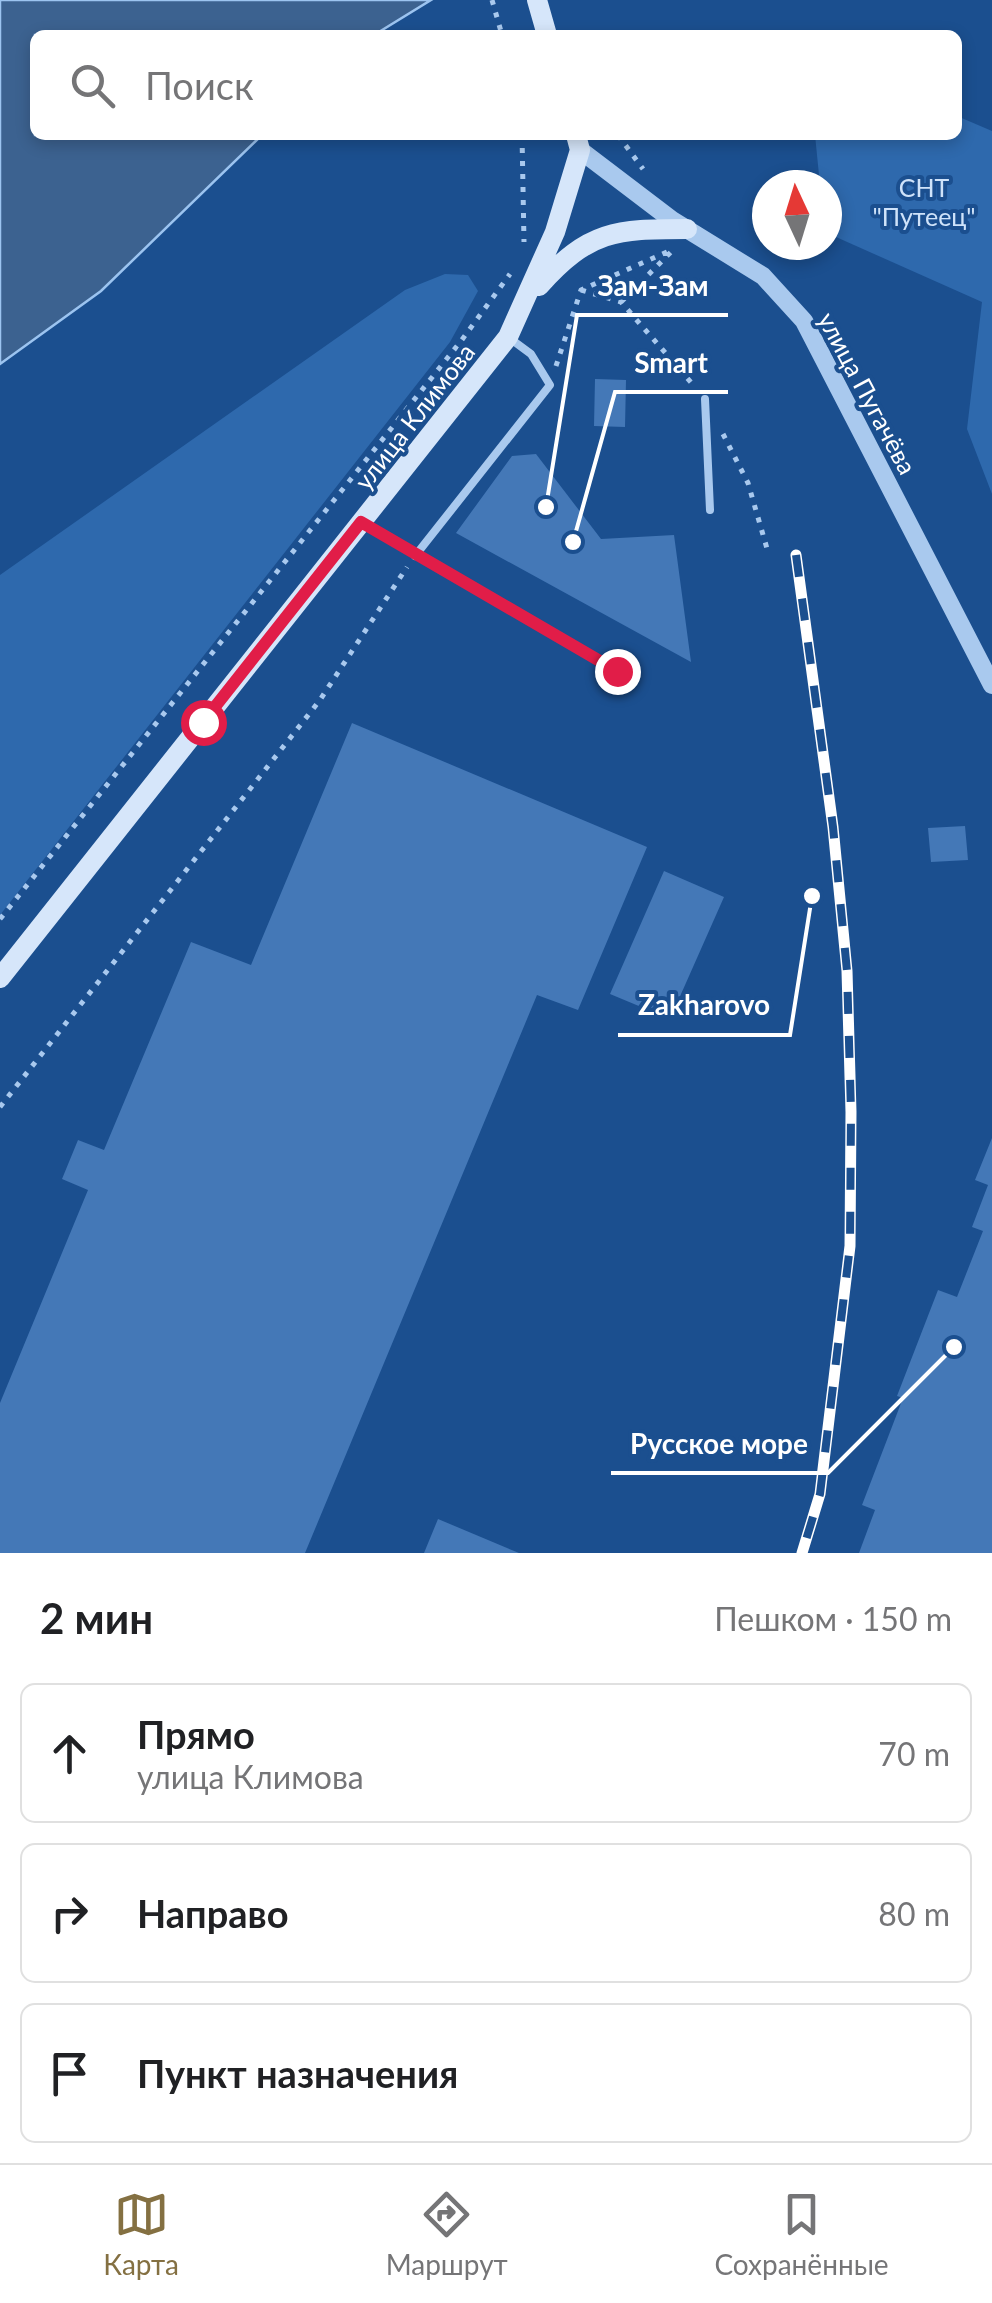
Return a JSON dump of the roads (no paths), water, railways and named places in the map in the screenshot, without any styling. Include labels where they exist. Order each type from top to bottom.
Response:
[{"type":"main road","points":[[537,0],[546,30]]},
{"type":"main road","name":"улица Климова","points":[[0,978],[508,337],[555,232],[578,143]]},
{"type":"main road","points":[[528,299],[556,266],[594,238],[638,230],[688,229]]},
{"type":"street","name":"улица Пугачёва","points":[[578,143],[688,229],[763,276],[804,321],[930,577],[992,685]]},
{"type":"lane","points":[[414,556],[550,386],[531,354],[508,337]]},
{"type":"lane","points":[[705,398],[710,510]]},
{"type":"lane","points":[[361,522],[617,671]]},
{"type":"railway","points":[[796,555],[833,827],[847,971],[851,1112],[850,1246],[820,1494],[802,1553]]},
{"type":"place","name":"Зам-Зам","points":[[546,507]]},
{"type":"place","name":"Smart","points":[[573,542]]},
{"type":"place","name":"Zakharovo","points":[[812,896]]},
{"type":"place","name":"Русское море","points":[[954,1347]]},
{"type":"park label","name":"СНТ \"Путеец\"","points":[[924,202]]}]
